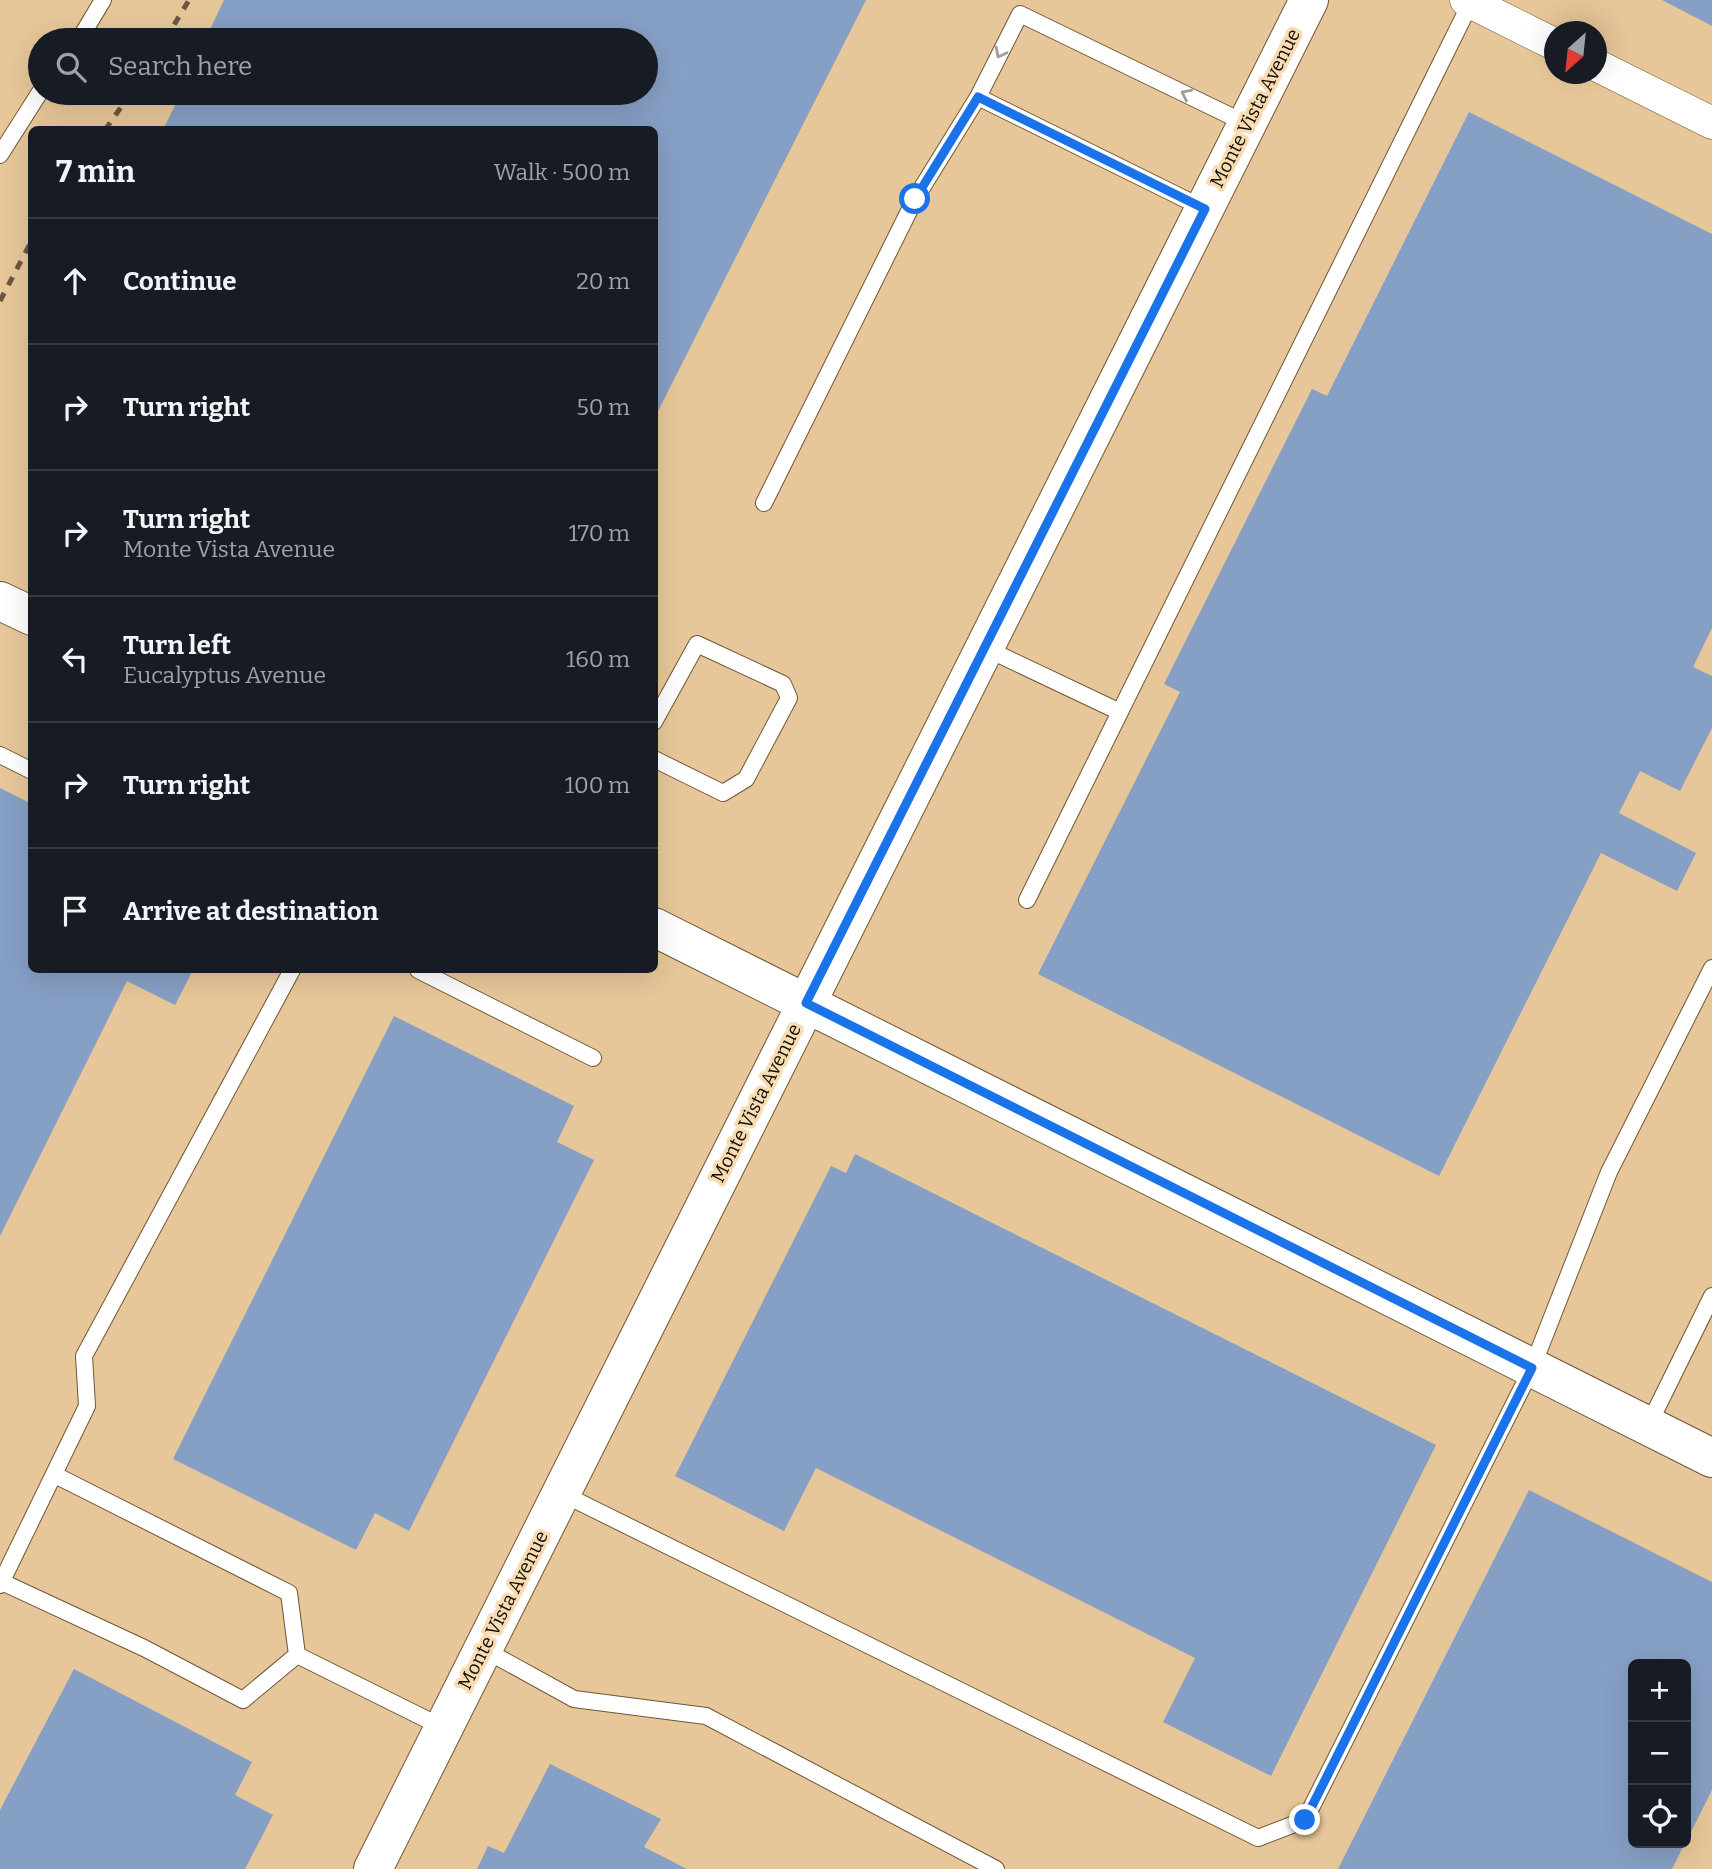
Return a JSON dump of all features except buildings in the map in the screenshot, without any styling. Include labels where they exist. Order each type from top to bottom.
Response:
[{"type":"street","name":"Monte Vista Avenue","points":[[373,1869],[1309,0]]},
{"type":"street","points":[[1469,1],[1544,38]]},
{"type":"street","points":[[1607,70],[1712,123]]},
{"type":"street","points":[[0,601],[28,614]]},
{"type":"street","points":[[658,929],[1712,1458]]},
{"type":"lane","points":[[86,28],[103,0]]},
{"type":"lane","points":[[1027,900],[1469,1]]},
{"type":"lane","points":[[764,502],[915,199],[978,97],[1024,7],[1247,124]]},
{"type":"lane","points":[[978,97],[1205,209]]},
{"type":"lane","points":[[0,155],[32,105]]},
{"type":"lane","points":[[658,715],[697,643],[783,684],[789,698],[746,779],[723,793],[658,762]]},
{"type":"lane","points":[[985,648],[1120,712]]},
{"type":"lane","points":[[0,755],[28,769]]},
{"type":"lane","points":[[562,1493],[1258,1838],[1305,1820],[1532,1368],[1609,1172],[1712,968]]},
{"type":"lane","points":[[290,973],[84,1356],[87,1406],[1,1583],[243,1700],[298,1655]]},
{"type":"lane","points":[[424,973],[593,1058]]},
{"type":"lane","points":[[1648,1426],[1712,1296]]},
{"type":"lane","points":[[55,1475],[289,1592],[298,1655]]},
{"type":"lane","points":[[483,1649],[574,1699],[706,1716],[996,1869]]},
{"type":"lane","points":[[298,1655],[444,1728]]},
{"type":"shaded area","points":[[0,0],[1712,0],[1712,1869],[0,1869]]},
{"type":"railway","points":[[172,28],[189,0]]},
{"type":"railway","points":[[108,126],[123,105]]},
{"type":"railway","points":[[0,301],[28,248]]},
{"type":"route","points":[[915,199],[978,97],[1205,209],[806,1003],[1532,1368],[1305,1820]]}]
